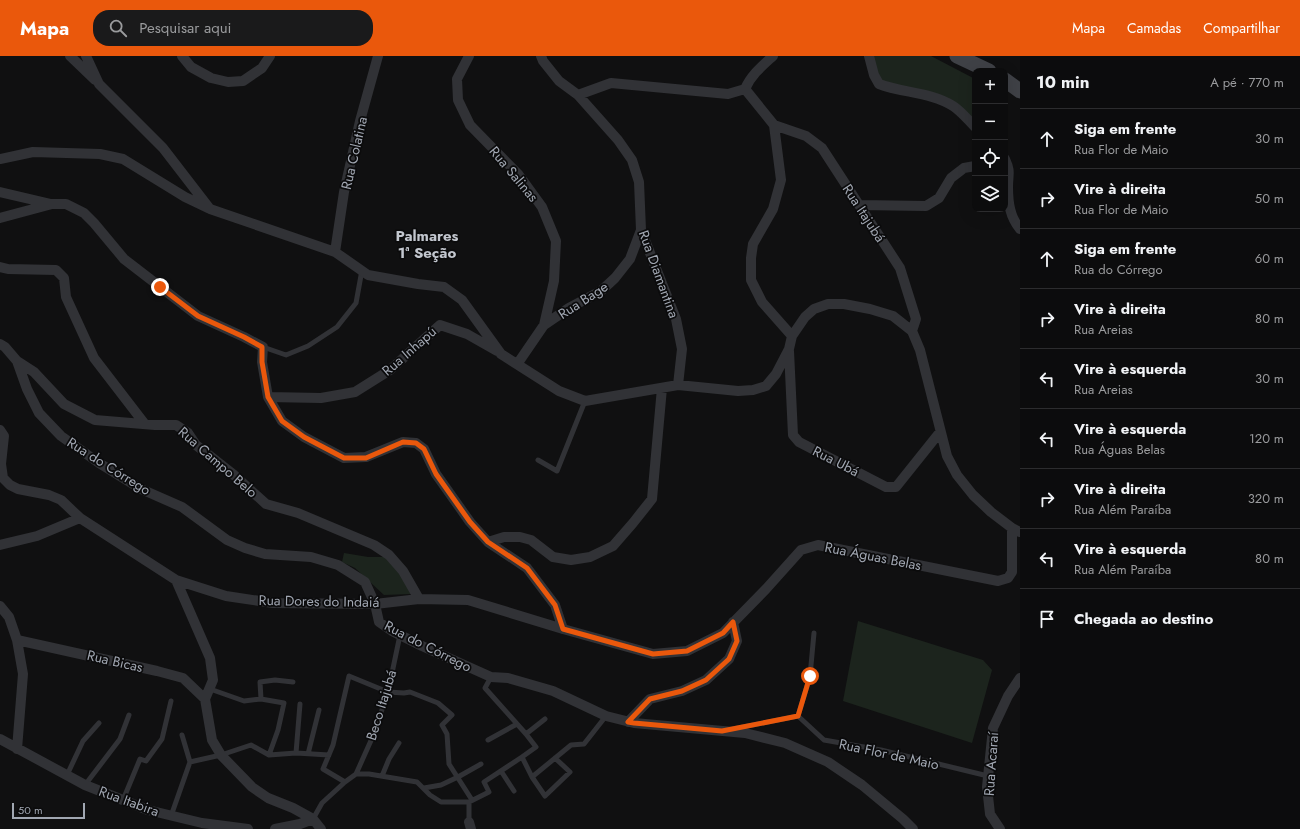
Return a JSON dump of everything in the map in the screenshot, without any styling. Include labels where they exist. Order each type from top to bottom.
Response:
[{"type":"street","points":[[70,56],[163,148],[210,209]]},
{"type":"street","points":[[86,56],[99,84]]},
{"type":"street","points":[[182,56],[191,67],[211,78],[228,82],[243,80],[262,68],[270,56]]},
{"type":"street","name":"Rua Colatina","points":[[335,252],[346,185],[360,121],[378,56]]},
{"type":"street","name":"Rua Salinas","points":[[468,56],[457,79],[458,100],[470,125],[522,180],[542,208],[556,241],[554,281],[544,325],[518,363]]},
{"type":"street","name":"Rua Diamantina","points":[[541,56],[543,61],[559,82],[578,95],[618,140],[632,160],[639,182],[641,230],[676,318],[682,349],[678,384]]},
{"type":"street","points":[[745,89],[748,81],[773,56]]},
{"type":"street","points":[[869,56],[874,75],[879,84],[889,88],[940,99],[954,107],[972,124]]},
{"type":"street","points":[[957,56],[983,68]]},
{"type":"street","points":[[1008,82],[1020,91]]},
{"type":"street","points":[[578,95],[611,83],[728,94],[745,89]]},
{"type":"street","points":[[745,89],[774,125],[781,180],[773,209],[753,244],[751,258],[751,280],[762,302],[792,336]]},
{"type":"street","name":"Rua Itajubá","points":[[774,125],[806,136],[822,148],[900,268],[916,319],[912,331]]},
{"type":"street","points":[[0,159],[33,152],[100,154],[123,159],[184,197],[210,209],[335,252],[368,275],[444,287],[462,300],[501,354],[518,363],[559,391],[584,401],[678,384],[738,391],[753,390],[766,386],[776,374],[789,349],[792,336],[805,317],[814,309],[828,304],[844,304],[870,309],[893,316],[912,331],[920,350],[947,456],[957,475],[982,504],[1016,530]]},
{"type":"street","points":[[1008,166],[1010,170],[1008,179]]},
{"type":"street","points":[[859,205],[926,206],[939,198],[951,178],[964,168],[972,167]]},
{"type":"street","points":[[0,192],[52,204],[66,204],[84,214],[124,259],[198,316],[262,347],[262,362],[268,397],[282,421],[304,437],[344,458],[366,458],[403,442],[416,443],[424,449],[436,474],[470,522],[488,542],[527,568],[555,605],[563,629]]},
{"type":"street","points":[[1008,196],[1009,207],[1015,223],[1020,229]]},
{"type":"street","points":[[0,218],[52,204]]},
{"type":"street","name":"Rua Bage","points":[[544,325],[569,308],[601,291],[615,278],[630,259],[641,230]]},
{"type":"street","points":[[0,267],[8,269],[56,270],[64,278],[66,297],[94,358],[144,423]]},
{"type":"street","name":"Rua Inhapú","points":[[268,397],[321,398],[355,392],[390,370],[440,325],[467,334],[501,354]]},
{"type":"street","points":[[0,344],[5,347],[17,361],[34,372],[64,404],[95,420],[144,423]]},
{"type":"street","name":"Rua Ubá","points":[[789,349],[793,435],[799,442],[886,487],[896,487],[940,432]]},
{"type":"street","name":"Rua do Córrego","points":[[17,361],[26,389],[39,413],[61,436],[99,463],[141,489],[182,507],[227,540],[245,548],[265,554],[310,557],[338,565],[365,582],[376,604],[378,622],[392,631],[491,677],[508,678],[553,691],[606,716],[634,723],[745,733],[785,743],[828,762],[862,785],[913,829]]},
{"type":"street","points":[[488,542],[504,537],[520,537],[531,540],[553,557],[571,560],[590,557],[614,546],[652,499],[662,388]]},
{"type":"street","name":"Rua Campo Belo","points":[[144,423],[155,425],[176,425],[188,433],[196,445],[234,475],[266,504],[298,513],[374,545],[389,555],[403,571],[419,599]]},
{"type":"street","points":[[0,430],[4,436],[1,464],[3,478],[10,485],[18,489],[49,495],[61,500],[80,518],[37,536],[0,545]]},
{"type":"street","name":"Rua Dores do Indaiá","points":[[80,518],[176,580],[226,596],[273,603],[376,604],[419,599],[468,600],[563,629]]},
{"type":"street","name":"Rua Águas Belas","points":[[563,629],[653,654],[687,651],[723,633],[766,589],[801,550],[818,545],[998,582],[1008,578],[1012,572],[1016,530]]},
{"type":"street","points":[[176,580],[210,658],[213,680],[205,699],[212,740],[221,754],[252,787],[268,798],[293,808],[313,819],[321,829]]},
{"type":"street","points":[[0,606],[10,617],[17,640],[23,674],[17,749]]},
{"type":"street","points":[[628,722],[650,699],[682,691],[706,680],[729,659],[737,641],[733,622]]},
{"type":"street","name":"Rua Bicas","points":[[17,640],[183,678],[205,699]]},
{"type":"street","name":"Rua Acaraí","points":[[998,829],[990,814],[987,787],[993,728],[1008,696],[1020,678]]},
{"type":"street","name":"Rua Itabira","points":[[0,739],[85,785],[148,810],[202,823],[248,829]]},
{"type":"street","points":[[275,829],[300,824],[313,819]]},
{"type":"lane","points":[[262,347],[286,355],[308,346],[337,327],[356,303],[362,270]]},
{"type":"lane","points":[[538,460],[558,471],[584,401]]},
{"type":"lane","points":[[722,731],[798,716],[810,676],[814,633]]},
{"type":"lane","name":"Beco Itajubá","points":[[356,774],[373,736],[388,692],[400,635]]},
{"type":"lane","points":[[345,782],[323,770],[333,745],[349,676],[388,692],[410,692],[438,703],[452,715],[442,725],[447,734],[449,764],[458,777],[470,801],[470,825]]},
{"type":"lane","points":[[313,819],[322,803],[356,774],[369,774],[417,782],[430,795],[441,802],[470,801],[489,792],[484,782],[536,747],[485,688],[491,677]]},
{"type":"lane","points":[[261,699],[260,682],[275,680],[293,682]]},
{"type":"lane","points":[[210,689],[244,701],[261,699],[284,703],[278,730],[269,755]]},
{"type":"lane","points":[[123,800],[140,759],[146,761],[162,739],[172,701]]},
{"type":"lane","points":[[296,753],[300,704]]},
{"type":"lane","points":[[308,754],[319,710]]},
{"type":"lane","points":[[85,785],[120,739],[129,716]]},
{"type":"lane","points":[[532,777],[571,745],[584,744],[606,716]]},
{"type":"lane","name":"Rua Flor de Maio","points":[[798,716],[824,740],[881,750],[988,776]]},
{"type":"lane","points":[[526,734],[545,719]]},
{"type":"lane","points":[[67,775],[83,741],[99,723]]},
{"type":"lane","points":[[488,740],[517,724]]},
{"type":"lane","points":[[171,816],[190,762],[182,735]]},
{"type":"lane","points":[[382,776],[389,759],[399,743]]},
{"type":"lane","points":[[190,762],[251,745],[269,755],[296,753],[329,756]]},
{"type":"lane","points":[[522,757],[532,777],[545,796],[570,772],[555,758]]},
{"type":"lane","points":[[424,788],[441,785],[481,764]]},
{"type":"lane","points":[[501,771],[514,791]]},
{"type":"shaded area","points":[[870,56],[931,56],[972,77],[972,120],[959,106],[879,83]]},
{"type":"shaded area","points":[[344,553],[368,557],[385,557],[398,571],[412,594],[384,595],[355,568],[342,562]]},
{"type":"shaded area","points":[[858,621],[983,660],[992,670],[972,743],[843,701]]},
{"type":"district","name":"Palmares 1ª Seção","points":[[427,244]]},
{"type":"route","points":[[160,287],[198,316],[262,347],[262,362],[268,397],[282,421],[304,437],[344,458],[366,458],[403,442],[416,443],[424,449],[436,474],[470,522],[488,542],[527,568],[555,605],[563,629],[653,654],[687,651],[723,633],[733,622],[737,641],[729,659],[706,680],[682,691],[650,699],[628,722],[722,731],[798,716],[810,676]]}]
